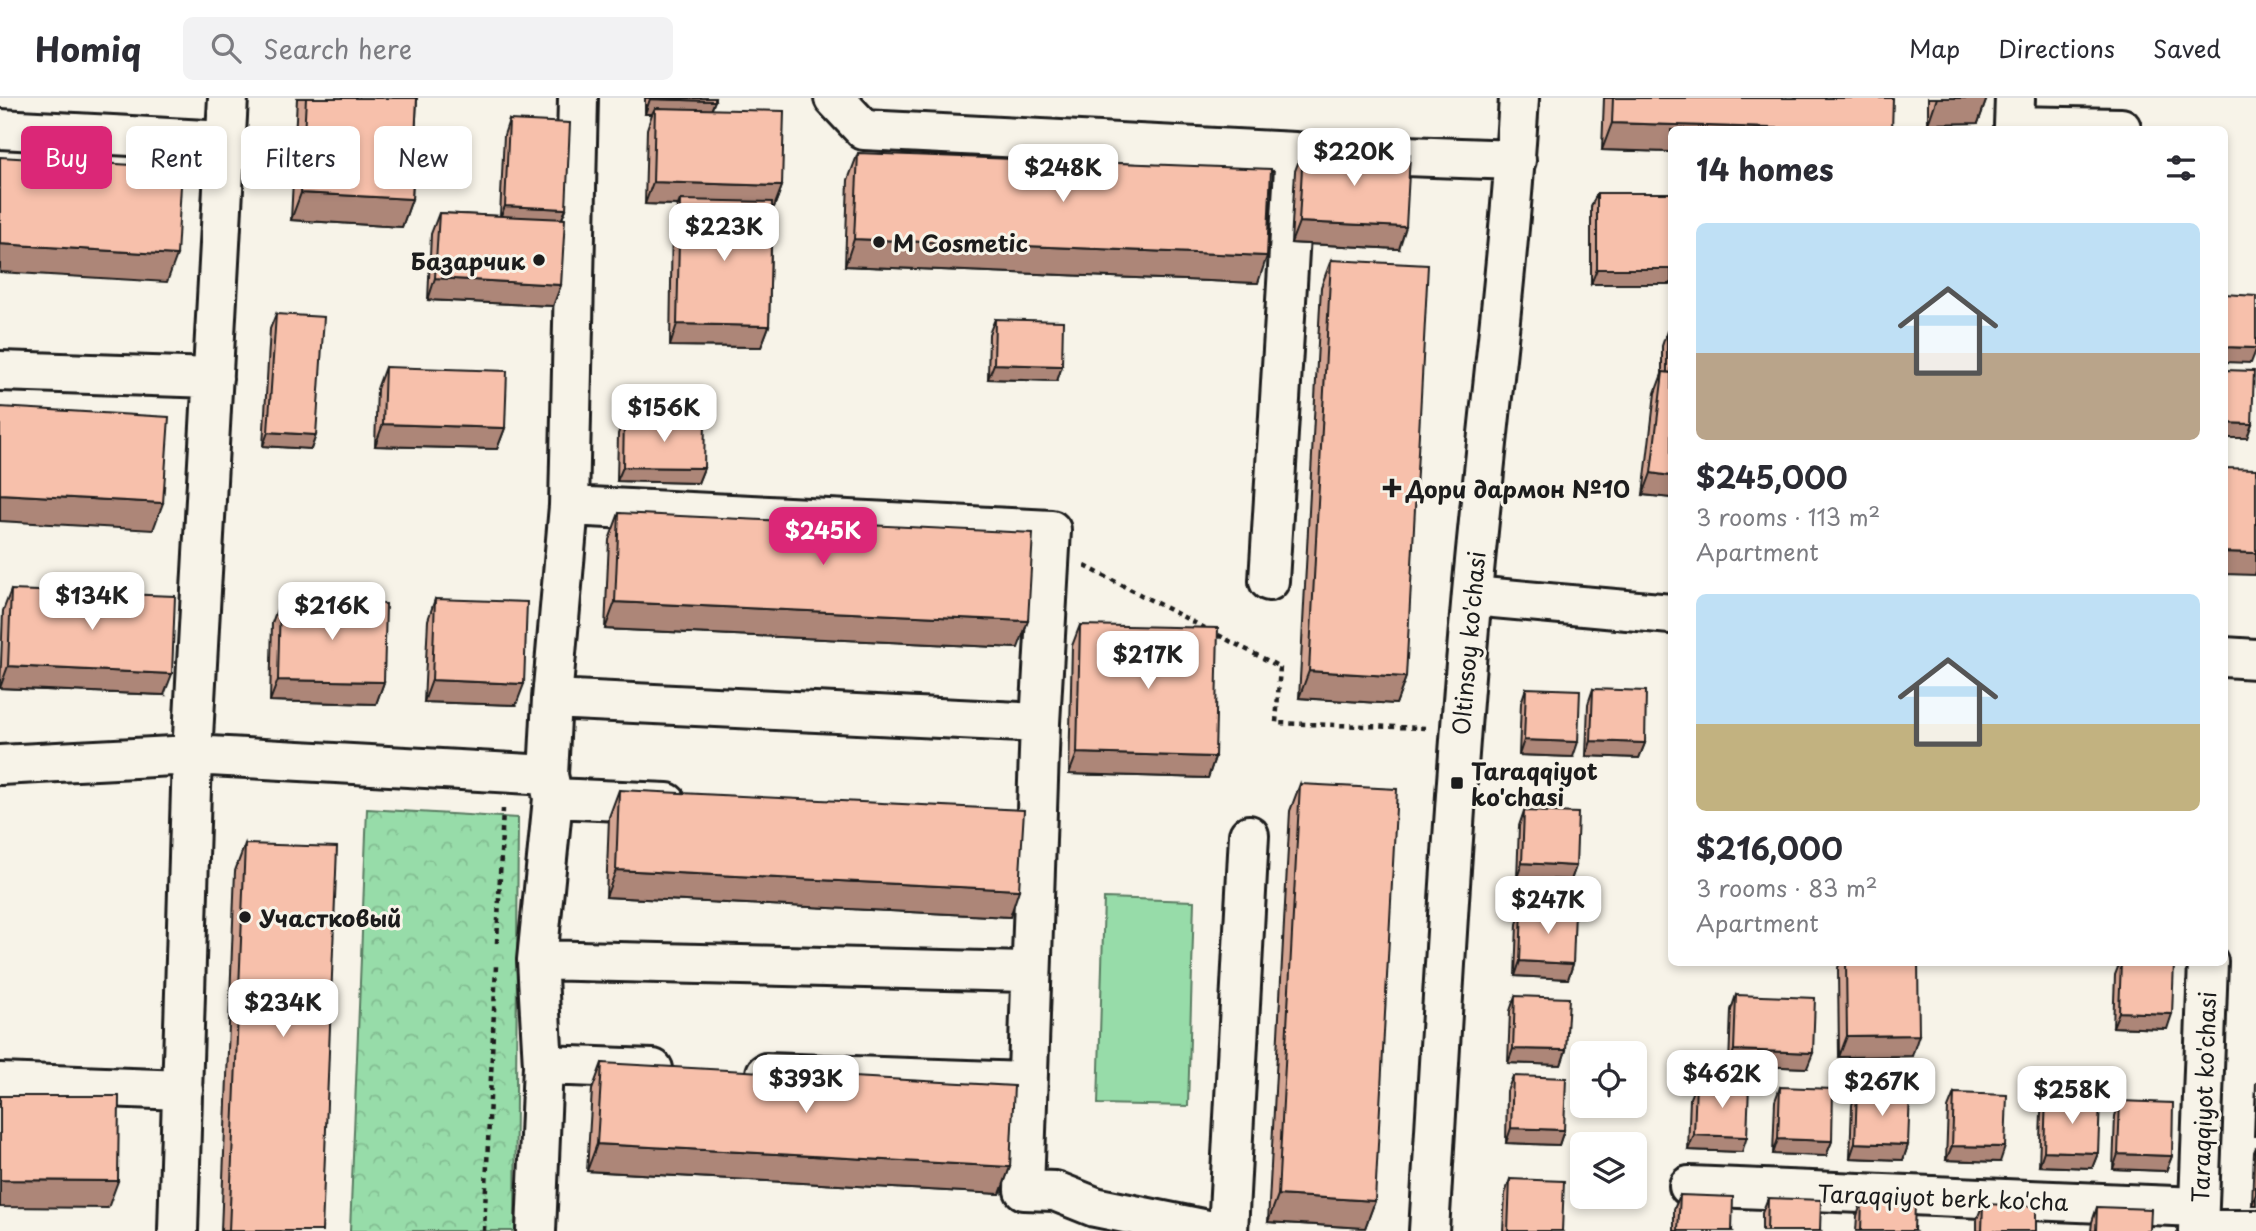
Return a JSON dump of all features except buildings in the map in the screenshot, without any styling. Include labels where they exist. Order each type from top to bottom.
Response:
[{"type":"street","points":[[226,126],[228,98]]},
{"type":"street","points":[[536,1231],[543,1065],[537,960],[550,787],[552,699],[569,506],[578,98]]},
{"type":"street","points":[[834,98],[864,130],[1295,152],[1516,160]]},
{"type":"street","name":"Oltinsoy ko'chasi","points":[[1429,1231],[1461,729],[1520,98]]},
{"type":"street","points":[[2014,126],[2015,98]]},
{"type":"street","points":[[0,129],[126,136]]},
{"type":"street","points":[[1269,581],[1295,152]]},
{"type":"street","points":[[178,1231],[192,755],[223,189]]},
{"type":"street","points":[[0,370],[213,378]]},
{"type":"street","points":[[569,506],[1051,530],[1040,723],[1023,820],[1030,972],[1024,1190],[1055,1191],[1095,1207],[1213,1231]]},
{"type":"street","points":[[1472,596],[1668,614]]},
{"type":"street","points":[[2228,657],[2256,659]]},
{"type":"street","points":[[552,699],[1040,723]]},
{"type":"street","points":[[0,765],[192,755],[505,773],[550,787],[705,805]]},
{"type":"street","points":[[1228,1231],[1249,835]]},
{"type":"street","points":[[537,960],[1030,972]]},
{"type":"street","name":"Taraqqiyot ko'chasi","points":[[2198,1223],[2208,966]]},
{"type":"street","points":[[543,1065],[682,1070]]},
{"type":"street","points":[[737,1072],[1027,1082]]},
{"type":"street","points":[[0,1083],[183,1090]]},
{"type":"street","name":"Taraqqiyot berk ko'cha","points":[[1689,1186],[2198,1223],[2256,1230]]},
{"type":"path","points":[[1050,548],[1280,667],[1276,723],[1461,729]]},
{"type":"path","points":[[484,1231],[505,773]]},
{"type":"green space","points":[[367,809],[518,818],[515,1231],[350,1231]]},
{"type":"green space","points":[[1104,898],[1194,901],[1188,1106],[1098,1104]]},
{"type":"place","name":"M Cosmetic","points":[[879,242]]},
{"type":"place","name":"Базарчик","points":[[539,260]]},
{"type":"place","name":"Дори дармон №10","points":[[1392,488]]},
{"type":"place","name":"Taraqqiyot ko'chasi","points":[[1457,783]]},
{"type":"place","name":"Участковый","points":[[245,917]]}]
